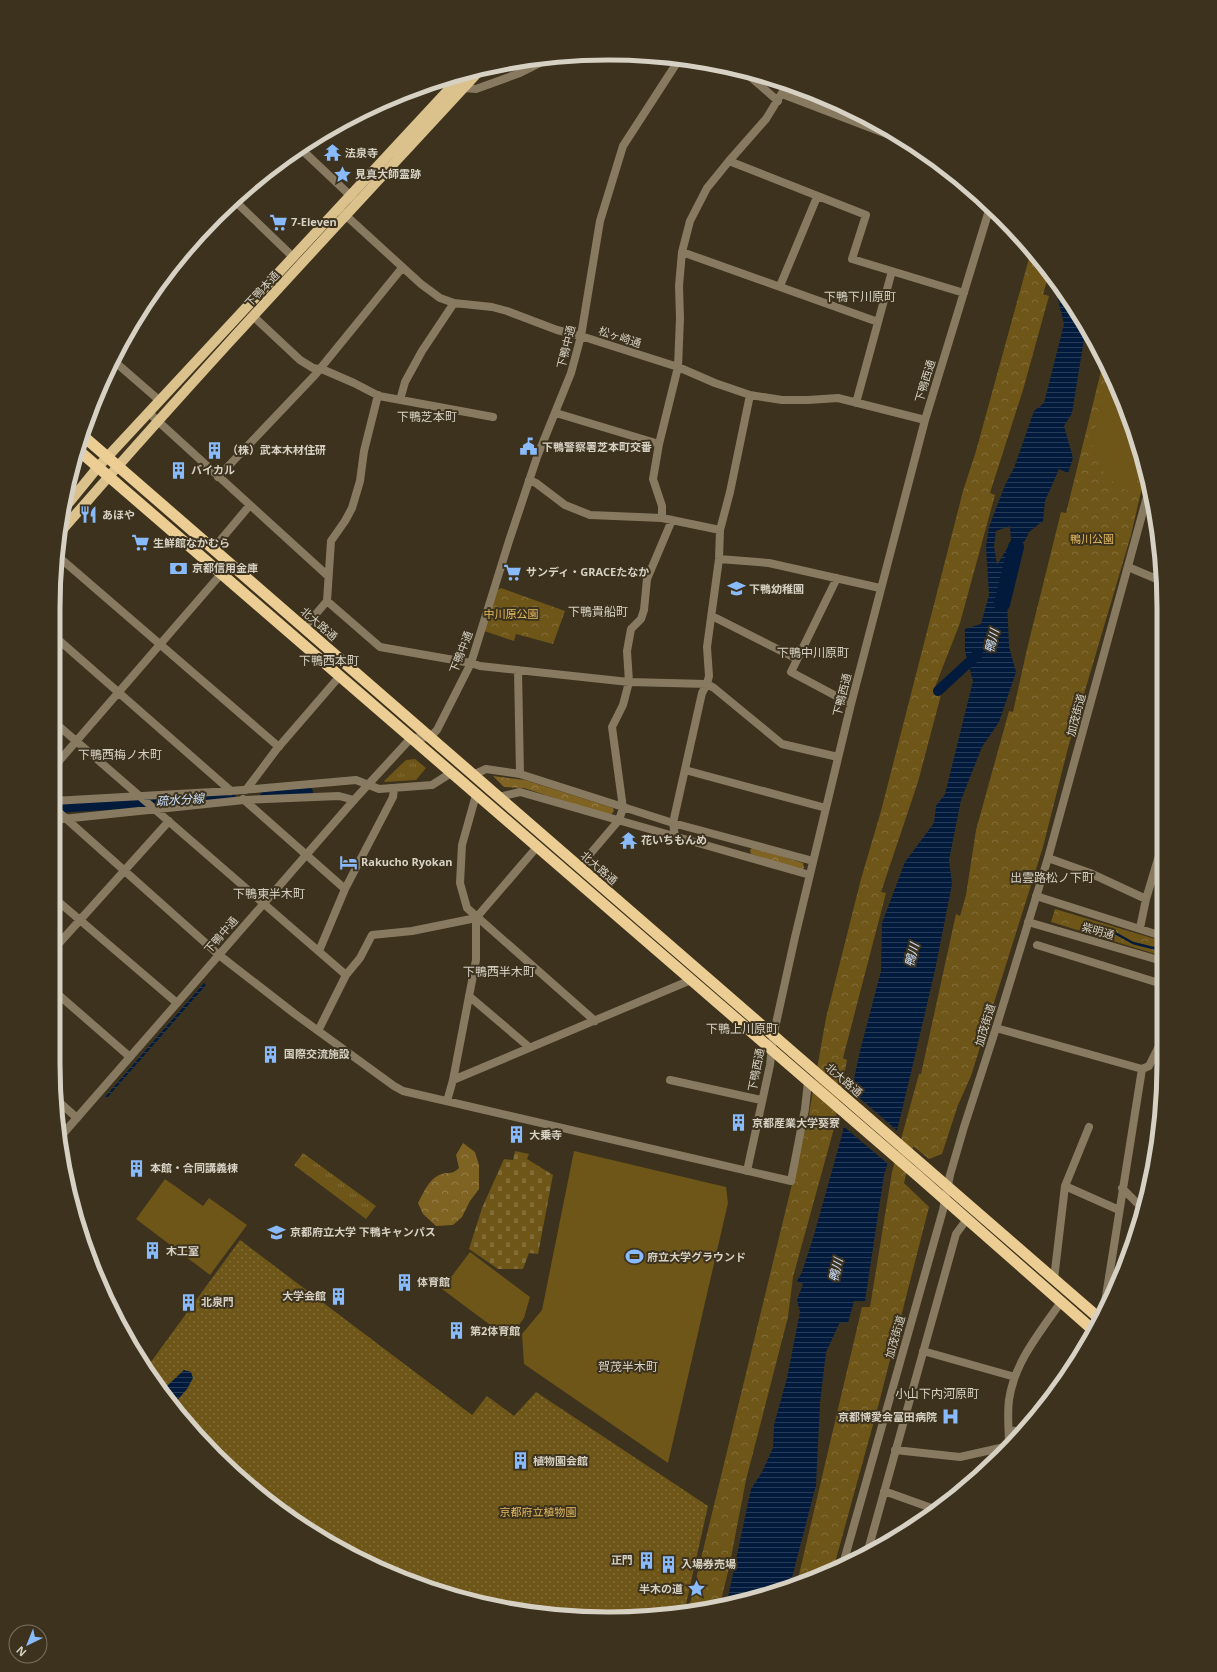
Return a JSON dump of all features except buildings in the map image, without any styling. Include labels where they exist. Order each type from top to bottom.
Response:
[{"type":"highway","name":"北大路通","points":[[87,439],[773,1037],[1095,1315]]},
{"type":"highway","points":[[83,454],[918,1176],[1090,1327]]},
{"type":"main road","name":"下鴨本通","points":[[71,500],[98,467],[350,195],[460,85],[468,79]]},
{"type":"main road","name":"下鴨本通","points":[[67,526],[109,476],[253,316],[358,203],[460,85],[462,81]]},
{"type":"street","points":[[460,85],[476,89],[520,73],[537,65]]},
{"type":"street","name":"下鴨中通","points":[[430,737],[437,730],[471,663],[529,480],[571,373],[581,336],[600,221],[623,146],[676,65]]},
{"type":"street","points":[[757,81],[780,98],[874,129]]},
{"type":"street","points":[[662,518],[662,506],[653,479],[659,444],[678,367],[680,318],[679,286],[682,252],[690,221],[694,210],[708,188],[729,161],[766,119],[785,89]]},
{"type":"street","points":[[305,152],[358,203]]},
{"type":"street","points":[[729,161],[866,216],[852,260],[964,293]]},
{"type":"street","points":[[780,286],[818,197]]},
{"type":"street","points":[[238,204],[293,257]]},
{"type":"street","name":"松ヶ崎通","points":[[338,208],[420,284],[440,298],[454,303],[492,307],[508,311],[557,330],[581,336],[678,367],[715,383],[750,394],[782,400],[838,398],[925,420]]},
{"type":"street","name":"下鴨西通","points":[[747,1171],[761,1100],[770,1066],[773,1037],[850,704],[925,420],[988,213]]},
{"type":"street","points":[[682,252],[878,322]]},
{"type":"street","points":[[218,477],[318,370],[402,268]]},
{"type":"street","points":[[856,403],[892,271]]},
{"type":"street","points":[[400,400],[405,382],[422,351],[454,303]]},
{"type":"street","points":[[253,316],[300,360],[318,370],[324,370],[354,382],[378,395],[493,417]]},
{"type":"street","points":[[118,364],[160,401]]},
{"type":"street","points":[[674,836],[673,822],[702,693],[709,676],[707,647],[719,558],[720,530],[730,492],[750,394]]},
{"type":"street","points":[[304,628],[327,601],[330,541],[345,522],[352,508],[360,481],[364,452],[378,395]]},
{"type":"street","points":[[149,413],[328,576]]},
{"type":"street","points":[[556,413],[659,444]]},
{"type":"street","points":[[529,480],[536,483],[565,506],[590,515],[662,518],[720,530]]},
{"type":"street","name":"加茂街道","points":[[845,1558],[964,1127],[1048,858],[1146,501]]},
{"type":"street","points":[[213,549],[250,505]]},
{"type":"street","points":[[579,867],[619,820],[623,808],[612,727],[623,705],[629,682],[627,651],[631,630],[641,619],[644,610],[647,579],[672,520]]},
{"type":"street","points":[[719,558],[769,563],[880,588]]},
{"type":"street","points":[[62,560],[278,747]]},
{"type":"street","points":[[1128,567],[1156,578]]},
{"type":"street","points":[[60,760],[221,574]]},
{"type":"street","points":[[837,578],[791,672],[850,704]]},
{"type":"street","points":[[327,601],[380,647],[471,663],[480,666],[629,682],[707,684],[714,688],[782,744],[838,757]]},
{"type":"street","points":[[712,616],[797,659]]},
{"type":"street","points":[[60,641],[238,791],[244,800],[345,888]]},
{"type":"street","points":[[518,670],[520,774]]},
{"type":"street","points":[[238,791],[339,677]]},
{"type":"street","points":[[60,727],[346,975]]},
{"type":"street","points":[[411,738],[430,737]]},
{"type":"street","name":"下鴨中通","points":[[65,1132],[367,785],[411,738]]},
{"type":"street","points":[[473,775],[486,769],[520,774],[623,808],[813,862]]},
{"type":"street","points":[[685,770],[826,808]]},
{"type":"street","points":[[60,801],[238,791],[356,780],[379,789],[394,788],[432,785],[451,773]]},
{"type":"street","points":[[319,951],[345,888],[393,798],[394,788]]},
{"type":"street","points":[[499,798],[520,792],[810,875]]},
{"type":"street","points":[[476,795],[462,845],[460,883],[467,908],[476,918],[595,1021]]},
{"type":"street","points":[[60,819],[244,800],[339,796],[354,800]]},
{"type":"street","points":[[60,813],[219,956],[318,1031],[403,1091],[791,1181],[810,1084]]},
{"type":"street","points":[[60,942],[168,820]]},
{"type":"street","points":[[318,1031],[346,975],[360,958],[372,935],[412,930],[476,918],[537,847]]},
{"type":"street","points":[[1048,858],[1090,873],[1146,899]]},
{"type":"street","points":[[1140,928],[1146,899],[1157,862]]},
{"type":"street","name":"紫明通","points":[[1036,896],[1157,934]]},
{"type":"street","points":[[60,903],[177,1003]]},
{"type":"street","points":[[448,1102],[476,960],[476,918]]},
{"type":"street","name":"紫明通","points":[[1028,922],[1157,960]]},
{"type":"street","points":[[1037,945],[1157,982]]},
{"type":"street","points":[[453,1080],[691,980]]},
{"type":"street","points":[[60,996],[130,1057]]},
{"type":"street","points":[[469,996],[529,1047]]},
{"type":"street","points":[[996,1028],[1142,1069],[1149,1066],[1157,1050]]},
{"type":"street","points":[[1107,1292],[1142,1069]]},
{"type":"street","points":[[670,1080],[761,1100]]},
{"type":"street","points":[[62,1105],[77,1118]]},
{"type":"street","points":[[1054,1279],[1065,1186],[1089,1128]]},
{"type":"street","points":[[1065,1186],[1119,1210]]},
{"type":"street","points":[[1122,1188],[1138,1204]]},
{"type":"street","points":[[869,1546],[956,1234],[967,1219]]},
{"type":"street","points":[[1009,1437],[1009,1400],[1015,1377],[1029,1347],[1061,1302]]},
{"type":"street","points":[[923,1351],[1015,1377]]},
{"type":"street","points":[[1009,1430],[1015,1431]]},
{"type":"street","points":[[895,1450],[960,1458],[998,1449]]},
{"type":"street","points":[[884,1490],[930,1507]]},
{"type":"green space","points":[[1029,257],[1047,280],[1043,294],[1049,296],[1023,390],[990,493],[995,495],[960,623],[933,692],[941,695],[918,782],[881,892],[886,893],[843,1058],[847,1060],[833,1132],[793,1277],[788,1317],[746,1480],[729,1568],[721,1600],[690,1605],[809,1114],[826,1018],[963,491],[976,451]]},
{"type":"green space","name":"鴨川公園","points":[[1101,369],[1128,432],[1142,486],[1131,535],[1068,748],[1043,847],[971,1076],[958,1105],[942,1154],[929,1159],[913,1146],[904,1183],[929,1207],[879,1403],[835,1562],[798,1578],[862,1307],[870,1307],[892,1172],[919,1074],[921,1074],[956,914],[960,916],[966,895],[976,830],[1009,711],[1013,712],[1061,512],[1066,513]]},
{"type":"green space","points":[[1107,382],[1128,432],[1138,467],[1139,473],[1134,493],[1118,485],[1105,474],[1096,459],[1092,441]]},
{"type":"green space","name":"中川原公園","points":[[501,588],[565,611],[553,644],[516,634],[514,641],[484,631],[497,590]]},
{"type":"green space","points":[[415,759],[426,768],[416,780],[384,781],[406,760]]},
{"type":"green space","points":[[493,776],[525,780],[613,808],[614,811],[610,816],[524,788],[504,787]]},
{"type":"green space","points":[[753,847],[803,863],[804,868],[801,870],[751,854],[750,850]]},
{"type":"green space","points":[[1055,909],[1157,940],[1157,954],[1051,922]]},
{"type":"green space","points":[[463,1143],[475,1152],[479,1165],[479,1189],[470,1201],[462,1217],[453,1225],[436,1226],[423,1214],[418,1203],[427,1186],[437,1176],[445,1173],[452,1173],[459,1168],[456,1155]]},
{"type":"green space","points":[[515,1151],[529,1154],[527,1159],[553,1175],[538,1254],[529,1253],[523,1269],[498,1269],[469,1249],[482,1208],[504,1159],[513,1160]]},
{"type":"green space","name":"府立大学グラウンド","points":[[574,1151],[726,1187],[728,1203],[668,1463],[524,1364],[522,1334],[542,1310]]},
{"type":"green space","points":[[303,1153],[376,1206],[366,1219],[294,1165]]},
{"type":"green space","points":[[165,1179],[203,1206],[209,1198],[247,1225],[210,1275],[136,1219]]},
{"type":"green space","name":"京都府立植物園","points":[[240,1240],[472,1415],[487,1396],[514,1416],[536,1392],[708,1506],[686,1606],[644,1611],[608,1612],[573,1611],[537,1607],[467,1593],[432,1583],[399,1570],[334,1539],[275,1499],[247,1476],[196,1425],[173,1397],[149,1364]]},
{"type":"green space","points":[[470,1252],[530,1297],[524,1318],[509,1339],[442,1289]]},
{"type":"water","points":[[1056,292],[1085,335],[1072,413],[1064,426],[1073,458],[1068,473],[1059,469],[1045,501],[1043,521],[1030,531],[1006,576],[1009,647],[1016,672],[999,722],[982,747],[961,800],[949,860],[952,884],[935,970],[896,1135],[884,1175],[865,1301],[854,1301],[848,1323],[840,1322],[826,1352],[820,1403],[816,1485],[791,1581],[728,1598],[751,1489],[762,1472],[773,1448],[774,1425],[787,1378],[800,1312],[797,1300],[803,1284],[797,1281],[802,1272],[814,1235],[842,1135],[860,1051],[881,971],[882,923],[905,862],[934,823],[936,806],[945,794],[973,681],[965,651],[965,629],[981,624],[989,595],[986,547],[989,527],[1005,485],[1014,468],[1034,411],[1044,403],[1064,324]],"holes":[[[1010,526],[1011,542],[997,565],[994,546],[996,531]]]},
{"type":"water","points":[[204,983],[206,985],[107,1098],[105,1097]]},
{"type":"water","points":[[184,1370],[191,1372],[193,1378],[187,1389],[176,1401],[166,1388]]},
{"type":"pier","points":[[849,1089],[899,1132],[889,1165],[842,1125]]},
{"type":"waterway","name":"鴨川","points":[[1002,604],[1016,547]]},
{"type":"waterway","name":"疏水分線","points":[[938,691],[978,654]]},
{"type":"waterway","name":"疏水分線","points":[[265,796],[308,792]]},
{"type":"waterway","name":"疏水分線","points":[[60,808],[231,798]]},
{"type":"waterway","points":[[1115,933],[1133,943],[1157,948]]},
{"type":"place","name":"法泉寺","points":[[332,153]]},
{"type":"place","name":"見真大師霊跡","points":[[342,174]]},
{"type":"place","name":"7-Eleven","points":[[278,222]]},
{"type":"place","name":"下鴨警察署芝本町交番","points":[[529,447]]},
{"type":"place","name":"（株）武本木材住研","points":[[214,450]]},
{"type":"place","name":"バイカル","points":[[178,470]]},
{"type":"place","name":"あほや","points":[[89,515]]},
{"type":"place","name":"生鮮館なかむら","points":[[140,543]]},
{"type":"place","name":"京都信用金庫","points":[[179,568]]},
{"type":"place","name":"サンディ・GRACEたなか","points":[[513,572]]},
{"type":"place","name":"下鴨幼稚園","points":[[736,589]]},
{"type":"place","name":"花いちもんめ","points":[[628,840]]},
{"type":"place","name":"Rakucho Ryokan","points":[[348,862]]},
{"type":"place","name":"国際交流施設","points":[[271,1054]]},
{"type":"place","name":"京都産業大学葵寮","points":[[739,1123]]},
{"type":"place","name":"大乗寺","points":[[516,1135]]},
{"type":"place","name":"本館・合同講義棟","points":[[137,1168]]},
{"type":"place","name":"京都府立大学 下鴨キャンパス","points":[[277,1232]]},
{"type":"place","name":"木工室","points":[[153,1251]]},
{"type":"place","name":"府立大学グラウンド","points":[[634,1257]]},
{"type":"place","name":"体育館","points":[[404,1282]]},
{"type":"place","name":"大学会館","points":[[339,1296]]},
{"type":"place","name":"北泉門","points":[[188,1302]]},
{"type":"place","name":"第2体育館","points":[[457,1331]]},
{"type":"place","name":"京都博愛会冨田病院","points":[[950,1417]]},
{"type":"place","name":"植物園会館","points":[[520,1461]]},
{"type":"place","name":"正門","points":[[646,1560]]},
{"type":"place","name":"入場券売場","points":[[668,1564]]},
{"type":"place","name":"半木の道","points":[[696,1589]]},
{"type":"district","name":"下鴨下川原町","points":[[860,297]]},
{"type":"district","name":"下鴨芝本町","points":[[427,417]]},
{"type":"district","name":"下鴨貴船町","points":[[598,612]]},
{"type":"district","name":"下鴨中川原町","points":[[813,653]]},
{"type":"district","name":"下鴨西本町","points":[[329,661]]},
{"type":"district","name":"下鴨西梅ノ木町","points":[[120,755]]},
{"type":"district","name":"出雲路松ノ下町","points":[[1052,878]]},
{"type":"district","name":"下鴨東半木町","points":[[269,894]]},
{"type":"district","name":"下鴨西半木町","points":[[499,972]]},
{"type":"district","name":"下鴨上川原町","points":[[742,1029]]},
{"type":"district","name":"賀茂半木町","points":[[628,1367]]},
{"type":"district","name":"小山下内河原町","points":[[937,1394]]}]
